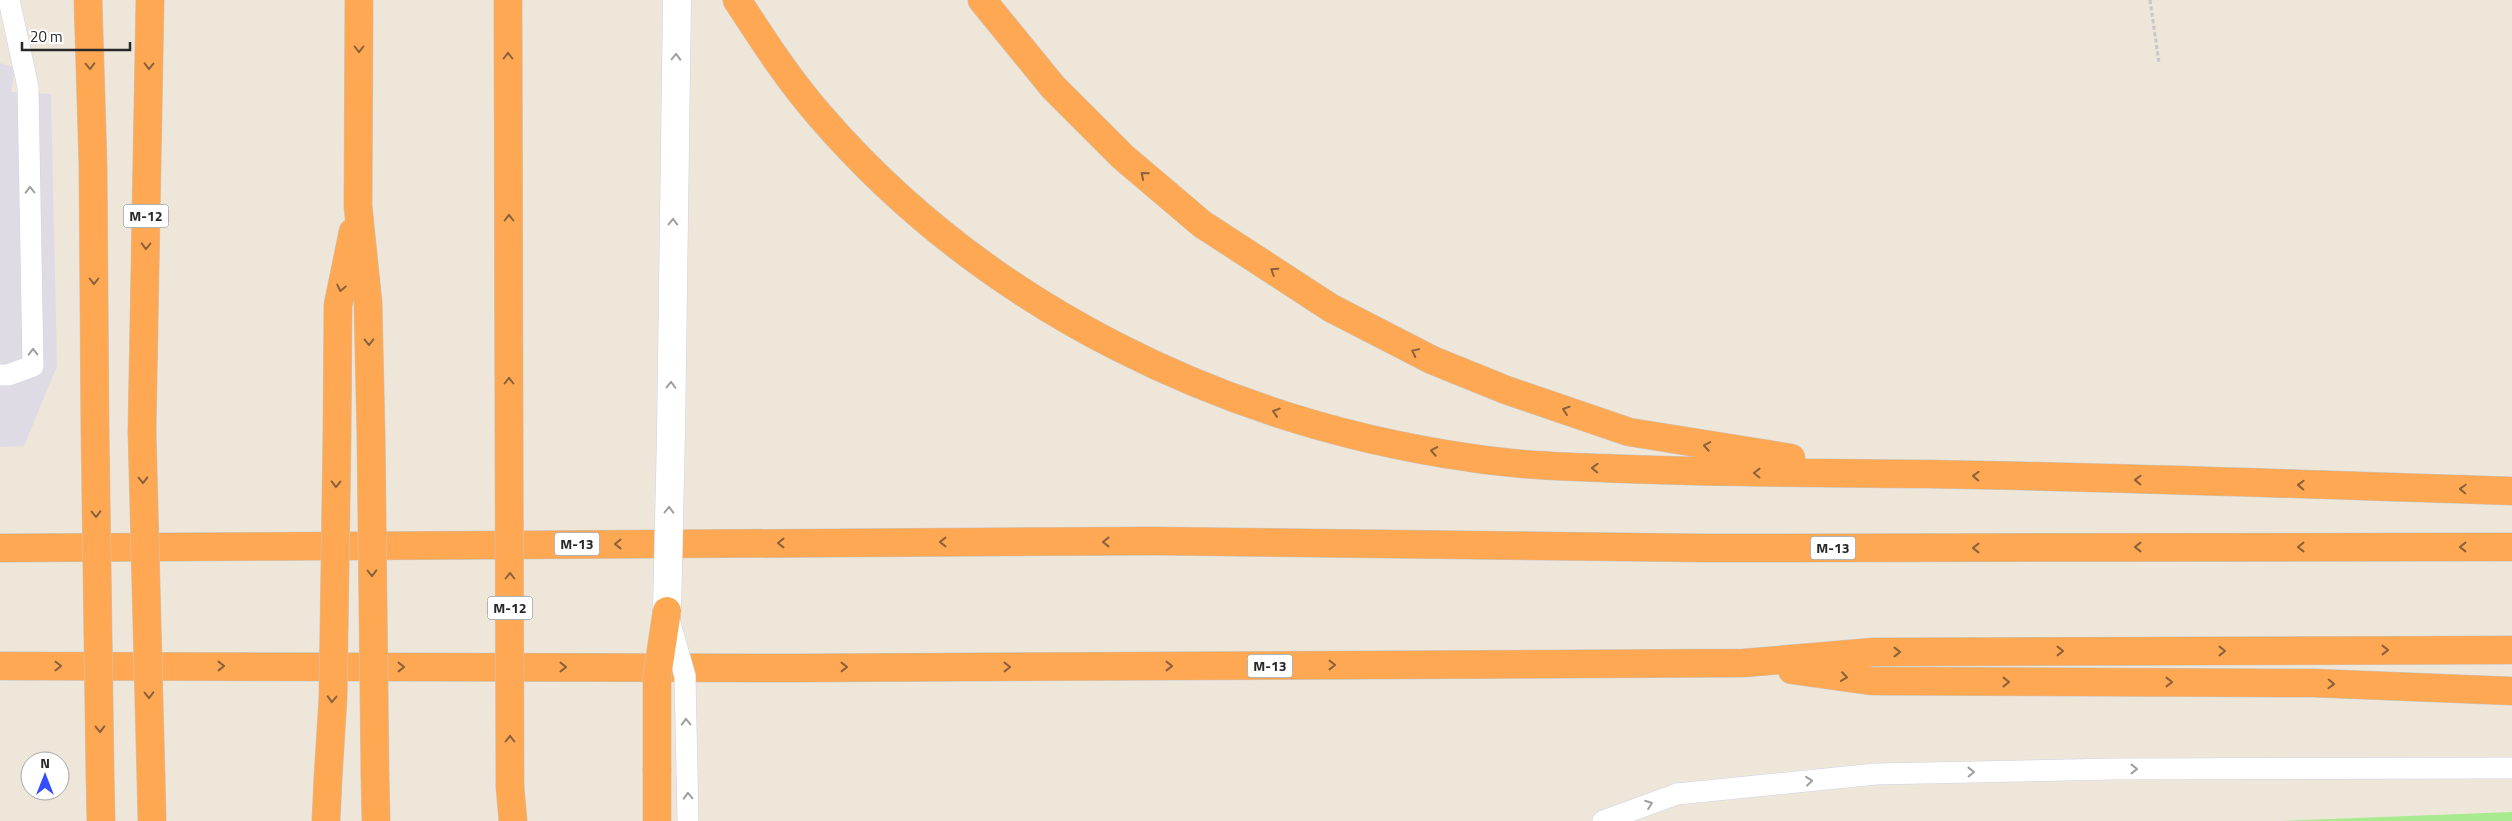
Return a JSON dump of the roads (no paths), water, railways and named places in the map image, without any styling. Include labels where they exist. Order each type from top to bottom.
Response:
[{"type":"highway","points":[[88,0],[93,164],[101,821]]},
{"type":"highway","name":"M-12","points":[[150,0],[142,431],[152,821]]},
{"type":"highway","points":[[359,0],[358,206],[368,304],[376,821]]},
{"type":"highway","name":"M-12","points":[[508,0],[510,787],[513,821]]},
{"type":"highway","points":[[736,0],[774,56],[820,117],[888,187],[930,226],[1004,281],[1085,330],[1146,362],[1222,394],[1370,440],[1474,459],[1572,467],[1679,471],[1929,474],[2512,491]]},
{"type":"highway","points":[[982,0],[1053,87],[1130,164],[1202,224],[1331,308],[1379,335],[1432,360],[1506,390],[1629,432],[1757,454],[1929,474]]},
{"type":"highway","points":[[326,821],[333,698],[338,305],[358,206]]},
{"type":"highway","name":"M-13","points":[[0,548],[1144,541],[1705,548],[2512,547]]},
{"type":"highway","points":[[657,821],[657,677],[667,611]]},
{"type":"highway","name":"M-13","points":[[0,666],[805,668],[1744,663],[1873,652],[2512,650]]},
{"type":"highway","points":[[1744,663],[1872,681],[2313,683],[2512,691]]},
{"type":"street","points":[[667,611],[677,0]]},
{"type":"lane","points":[[0,375],[8,375],[33,366],[28,87],[9,0]]},
{"type":"lane","points":[[667,611],[685,676],[688,821]]},
{"type":"lane","points":[[1603,821],[1677,794],[1876,774],[2114,769],[2512,768]]}]
